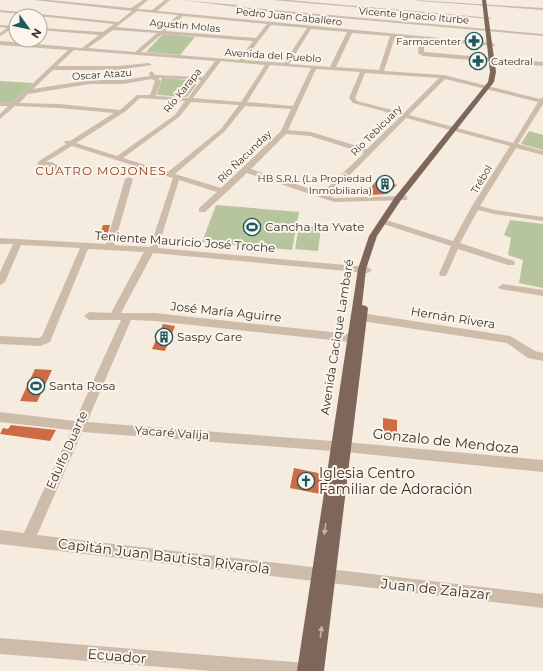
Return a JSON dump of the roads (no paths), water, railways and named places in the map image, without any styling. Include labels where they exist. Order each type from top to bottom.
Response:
[{"type":"main road","name":"Avenida Cacique Lambaré","points":[[305,671],[323,575],[365,269],[385,222],[403,196],[497,76],[493,60],[486,3]]},
{"type":"main road","name":"Avenida Cacique Lambaré","points":[[316,671],[323,575]]},
{"type":"street","name":"Pedro Juan Caballero","points":[[36,0],[154,11],[181,12],[201,16],[310,28],[492,45]]},
{"type":"street","points":[[39,5],[47,0]]},
{"type":"street","points":[[67,3],[72,0]]},
{"type":"street","points":[[89,5],[97,0]]},
{"type":"street","points":[[84,49],[146,0]]},
{"type":"street","points":[[154,11],[168,0]]},
{"type":"street","name":"Vicente Ignacio Iturbe","points":[[183,0],[272,11],[543,35]]},
{"type":"street","points":[[274,0],[324,2],[488,18]]},
{"type":"street","points":[[272,11],[280,0]]},
{"type":"street","points":[[418,0],[486,3],[543,9]]},
{"type":"street","points":[[188,5],[193,1]]},
{"type":"street","points":[[429,39],[430,1]]},
{"type":"street","points":[[318,15],[324,2]]},
{"type":"street","points":[[210,8],[215,3]]},
{"type":"street","points":[[110,7],[116,4]]},
{"type":"street","points":[[540,5],[543,9]]},
{"type":"street","points":[[230,19],[239,6]]},
{"type":"street","points":[[373,20],[375,7]]},
{"type":"street","points":[[136,54],[181,12]]},
{"type":"street","points":[[201,16],[206,12]]},
{"type":"street","points":[[48,15],[118,23]]},
{"type":"street","points":[[336,30],[342,17]]},
{"type":"street","points":[[240,62],[270,23]]},
{"type":"street","name":"Agustín Molas","points":[[111,28],[257,40]]},
{"type":"street","points":[[285,66],[310,28]]},
{"type":"street","points":[[48,30],[104,34]]},
{"type":"street","points":[[332,69],[350,32]]},
{"type":"street","points":[[381,72],[393,36]]},
{"type":"street","points":[[422,38],[421,53],[424,54],[543,64]]},
{"type":"street","name":"Avenida del Pueblo","points":[[0,43],[444,78],[543,100]]},
{"type":"street","points":[[0,117],[72,49]]},
{"type":"street","points":[[145,54],[153,77],[158,81],[153,96]]},
{"type":"street","name":"Río Karapa","points":[[118,158],[172,120],[219,60]]},
{"type":"street","points":[[114,317],[152,250],[173,175],[223,130],[243,104],[268,64]]},
{"type":"street","points":[[51,68],[118,68],[149,65]]},
{"type":"street","name":"Río Ñacunday","points":[[202,210],[246,170],[284,132],[314,68]]},
{"type":"street","points":[[363,71],[353,100],[404,116],[512,146],[543,153]]},
{"type":"street","name":"Oscar Atazu","points":[[27,92],[84,83],[117,83],[164,76],[205,79]]},
{"type":"street","name":"Río Tebicuary","points":[[323,197],[444,78]]},
{"type":"street","points":[[59,170],[49,164],[40,163],[67,142],[120,112],[139,96],[296,108]]},
{"type":"street","name":"Trébol","points":[[443,274],[455,243],[512,146],[543,100]]},
{"type":"street","points":[[0,103],[58,106],[120,112]]},
{"type":"street","points":[[284,132],[310,134],[368,152]]},
{"type":"street","points":[[67,142],[222,191]]},
{"type":"street","points":[[246,170],[323,197],[339,200],[403,196]]},
{"type":"street","points":[[109,247],[129,179]]},
{"type":"street","points":[[476,207],[494,212],[543,219]]},
{"type":"street","points":[[385,222],[455,243],[511,263]]},
{"type":"street","name":"Teniente Mauricio José Troche","points":[[0,242],[152,250],[365,269]]},
{"type":"street","points":[[0,282],[18,243]]},
{"type":"street","points":[[0,340],[44,341],[46,339],[85,247]]},
{"type":"street","points":[[503,287],[543,293]]},
{"type":"street","name":"José María Aguirre","points":[[89,316],[162,318],[356,338]]},
{"type":"street","name":"Hernán Rivera","points":[[359,317],[433,327],[510,340],[532,355],[543,357]]},
{"type":"street","name":"Edulfo Duarte","points":[[28,540],[77,426],[127,318]]},
{"type":"street","name":"Yacaré Valija","points":[[0,416],[77,426],[341,446]]},
{"type":"street","name":"Gonzalo de Mendoza","points":[[341,446],[543,466]]},
{"type":"street","name":"Capitán Juan Bautista Rivarola","points":[[0,537],[323,575]]},
{"type":"street","name":"Juan de Zalazar","points":[[323,575],[543,601]]},
{"type":"street","name":"Ecuador","points":[[0,646],[305,671]]},
{"type":"place","name":"Farmacenter","points":[[474,41]]},
{"type":"place","name":"Catedral","points":[[478,61]]},
{"type":"place","name":"HB S.R.L (La Propiedad Inmobiliaria)","points":[[385,184]]},
{"type":"place","name":"Cancha Ita Yvate","points":[[252,227]]},
{"type":"place","name":"Saspy Care","points":[[164,337]]},
{"type":"place","name":"Santa Rosa","points":[[36,386]]},
{"type":"place","name":"Iglesia Centro Familiar de Adoración","points":[[306,481]]},
{"type":"district","name":"CUATRO MOJONES","points":[[101,171]]}]
